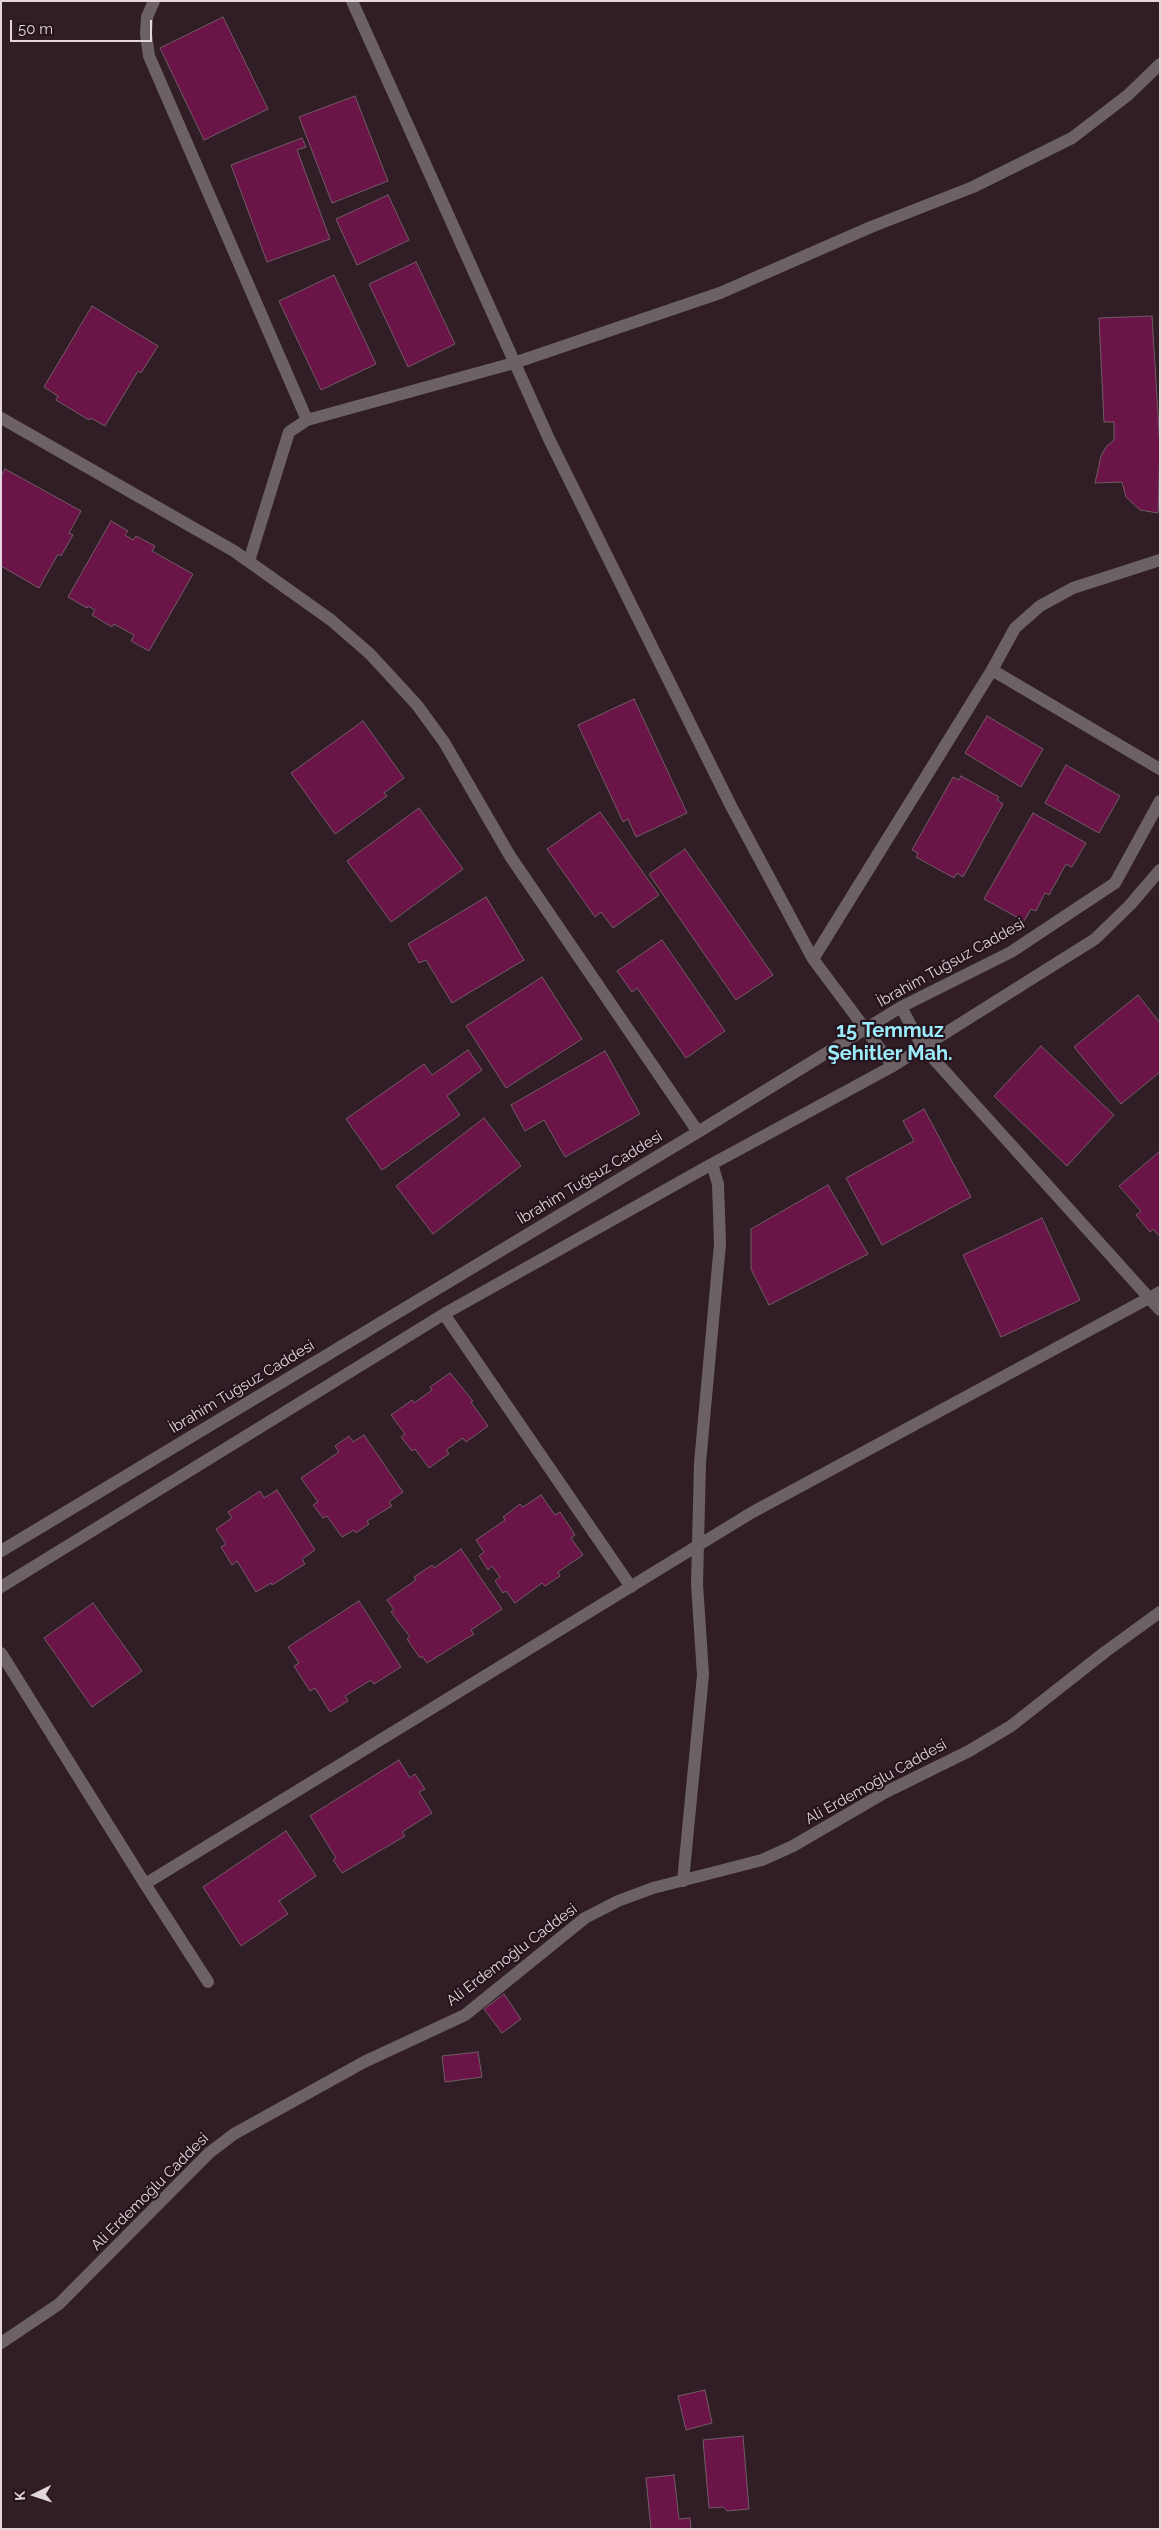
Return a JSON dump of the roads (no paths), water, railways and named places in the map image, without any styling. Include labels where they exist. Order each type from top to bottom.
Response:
[{"type":"street","points":[[154,1],[147,16],[146,34],[149,56],[307,420]]},
{"type":"street","points":[[352,1],[549,439],[731,806],[813,959],[893,1066]]},
{"type":"street","points":[[249,561],[289,432],[307,420],[514,363],[720,293],[871,227],[973,187],[1072,138],[1128,95],[1160,64]]},
{"type":"street","points":[[1,418],[249,561],[331,620],[370,654],[417,706],[444,742],[510,856],[698,1132]]},
{"type":"street","points":[[813,959],[992,670],[1015,628],[1040,606],[1072,588],[1160,560]]},
{"type":"street","points":[[992,670],[1160,769]]},
{"type":"street","name":"İbrahim Tuğsuz Caddesi","points":[[1,1551],[698,1132],[866,1030],[900,1007],[1012,952],[1115,883],[1160,801]]},
{"type":"street","points":[[1,1587],[204,1464],[444,1314],[712,1164],[893,1066],[922,1046],[1096,939],[1130,905],[1160,870]]},
{"type":"street","points":[[900,1007],[922,1046],[1160,1310]]},
{"type":"street","points":[[683,1881],[704,1675],[697,1584],[700,1463],[720,1244],[718,1184],[712,1164]]},
{"type":"street","points":[[145,1884],[760,1508],[1160,1292]]},
{"type":"street","points":[[444,1314],[631,1587]]},
{"type":"street","name":"Ali Erdemoğlu Caddesi","points":[[1,2343],[59,2304],[209,2153],[234,2134],[364,2062],[465,2015],[585,1918],[618,1901],[653,1888],[762,1860],[793,1846],[884,1793],[969,1750],[1011,1726],[1105,1652],[1160,1612]]},
{"type":"street","points":[[1,1653],[208,1982]]},
{"type":"district","name":"15 Temmuz Şehitler Mah.","points":[[890,1042]]}]
